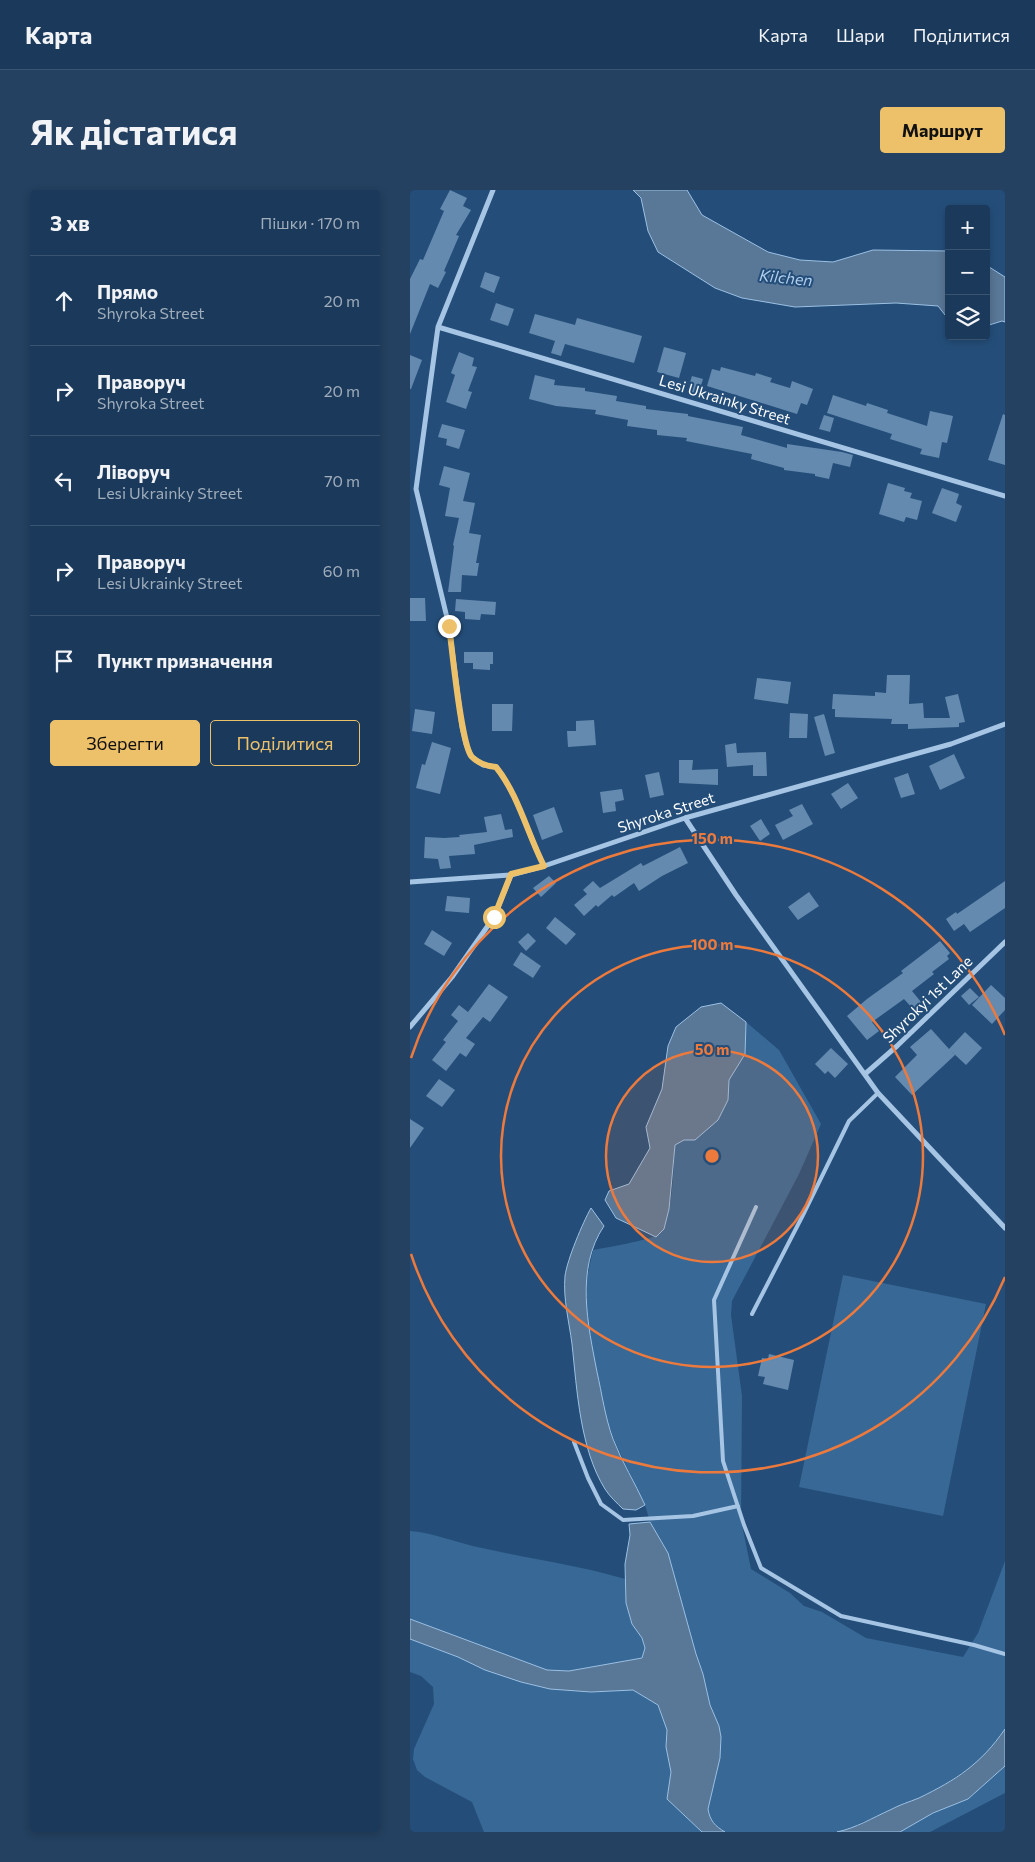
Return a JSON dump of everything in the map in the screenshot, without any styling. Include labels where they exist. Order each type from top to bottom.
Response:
[{"type":"street","points":[[493,190],[438,327],[416,489],[449,626],[462,727],[471,756],[483,766],[496,767],[504,777],[532,844],[544,866]]},
{"type":"street","name":"Lesi Ukrainky Street","points":[[438,327],[1005,496]]},
{"type":"street","name":"Shyroka Street","points":[[410,882],[511,874],[544,866],[685,818],[951,744],[1005,724]]},
{"type":"street","points":[[685,818],[736,894],[878,1093],[1005,1228]]},
{"type":"street","points":[[410,1027],[452,977],[494,917],[511,874]]},
{"type":"street","name":"Shyrokyi 1st Lane","points":[[865,1074],[897,1046],[1005,942]]},
{"type":"lane","points":[[752,1314],[849,1121],[878,1093]]},
{"type":"lane","points":[[756,1207],[714,1300],[722,1461],[761,1568],[841,1616],[974,1645],[1005,1654]]},
{"type":"lane","points":[[574,1442],[588,1478],[601,1504],[623,1520],[693,1516],[738,1506]]},
{"type":"shaded area","points":[[746,1022],[779,1050],[821,1124],[799,1174],[732,1301],[731,1315],[742,1396],[741,1520],[751,1569],[790,1593],[804,1606],[822,1612],[866,1638],[963,1657],[978,1633],[1005,1561],[1005,1729],[987,1754],[944,1785],[917,1799],[862,1822],[851,1829],[837,1832],[725,1832],[712,1820],[708,1809],[720,1758],[721,1737],[719,1726],[710,1705],[703,1674],[668,1553],[650,1522],[645,1505],[614,1440],[606,1418],[587,1324],[587,1278],[593,1250],[653,1237],[663,1229],[670,1207],[675,1145],[684,1140],[728,1100],[729,1080],[745,1054]]},
{"type":"shaded area","points":[[843,1275],[986,1304],[943,1516],[799,1487]]},
{"type":"shaded area","points":[[410,1531],[625,1579],[626,1604],[632,1624],[642,1638],[645,1648],[642,1658],[569,1671],[547,1670],[410,1619]]},
{"type":"shaded area","points":[[410,1639],[458,1657],[485,1670],[521,1682],[550,1689],[591,1692],[633,1689],[658,1705],[667,1730],[666,1747],[671,1772],[667,1799],[702,1832],[484,1832],[472,1802],[425,1777],[417,1770],[413,1759],[414,1749],[434,1704],[433,1687],[421,1676],[410,1672]]},
{"type":"shaded area","points":[[1005,1766],[1005,1793],[930,1832],[900,1832],[932,1813],[968,1799]]},
{"type":"water","name":"Kilchen","points":[[633,190],[687,190],[702,215],[768,252],[800,260],[833,262],[873,250],[945,251],[945,315],[938,306],[896,303],[795,307],[742,298],[715,288],[658,252],[648,231],[641,198]]},
{"type":"water","points":[[990,268],[1005,277],[1005,322],[1002,321],[990,325]]},
{"type":"water","points":[[721,1003],[746,1022],[745,1054],[729,1080],[728,1100],[718,1120],[695,1140],[684,1140],[675,1145],[669,1209],[664,1229],[656,1237],[616,1218],[605,1200],[609,1191],[629,1184],[650,1148],[646,1127],[662,1089],[668,1046],[676,1027],[701,1007]]},
{"type":"water","points":[[591,1208],[604,1226],[589,1260],[586,1298],[590,1335],[610,1431],[620,1456],[645,1505],[636,1510],[623,1509],[607,1492],[590,1456],[578,1400],[566,1302],[565,1276],[576,1241]]},
{"type":"water","points":[[650,1522],[668,1553],[703,1674],[710,1705],[719,1726],[721,1737],[720,1758],[708,1809],[714,1823],[725,1832],[702,1832],[667,1799],[671,1772],[666,1747],[667,1730],[658,1705],[633,1690],[591,1692],[550,1689],[521,1682],[485,1670],[458,1657],[410,1639],[410,1619],[547,1670],[569,1671],[642,1658],[645,1648],[642,1638],[632,1624],[626,1603],[625,1564],[630,1535],[629,1524]]},
{"type":"water","points":[[1005,1729],[1005,1766],[968,1799],[933,1813],[900,1832],[837,1832],[857,1825],[945,1785],[967,1770],[987,1752]]},
{"type":"building","points":[[450,190],[467,198],[463,206],[471,210],[456,235],[459,236],[444,271],[446,272],[438,288],[430,284],[410,334],[410,279],[420,259],[423,260],[444,211],[440,209]]},
{"type":"building","points":[[485,272],[500,277],[494,293],[480,287]]},
{"type":"building","points":[[496,303],[514,309],[508,326],[490,320]]},
{"type":"building","points":[[535,314],[575,325],[577,318],[642,336],[634,363],[565,344],[561,356],[551,353],[555,341],[529,333]]},
{"type":"building","points":[[664,347],[686,353],[679,378],[657,372]]},
{"type":"building","points":[[459,352],[474,358],[472,366],[477,367],[468,391],[472,392],[466,409],[446,402],[455,375],[451,373]]},
{"type":"building","points":[[410,355],[422,360],[411,389],[410,389]]},
{"type":"building","points":[[721,367],[755,376],[756,373],[772,378],[770,382],[790,388],[792,381],[813,389],[807,405],[801,403],[797,414],[707,386],[712,369],[720,371]]},
{"type":"building","points":[[535,375],[555,380],[554,385],[585,388],[585,391],[617,396],[616,401],[646,406],[646,409],[688,414],[688,416],[743,427],[741,435],[787,448],[787,444],[853,455],[850,467],[833,463],[829,479],[815,476],[815,474],[784,470],[784,468],[751,459],[752,454],[686,441],[687,438],[657,435],[657,430],[627,426],[628,420],[595,414],[596,410],[556,406],[529,399]]},
{"type":"building","points":[[692,376],[703,379],[698,395],[687,392]]},
{"type":"building","points":[[833,395],[866,406],[867,403],[888,410],[887,413],[927,426],[930,411],[953,416],[947,443],[942,442],[939,458],[920,454],[922,449],[890,439],[892,434],[827,413]]},
{"type":"building","points":[[1003,414],[1005,415],[1005,465],[988,460]]},
{"type":"building","points":[[824,415],[834,418],[830,432],[819,429]]},
{"type":"building","points":[[442,424],[465,430],[459,449],[446,445],[447,439],[438,437]]},
{"type":"building","points":[[444,466],[470,473],[463,501],[475,503],[469,533],[481,535],[476,563],[479,563],[477,576],[462,575],[461,592],[448,592],[453,545],[459,518],[445,516],[450,488],[439,485]]},
{"type":"building","points":[[888,483],[905,488],[904,491],[912,493],[910,498],[922,501],[917,520],[906,517],[904,522],[879,514]]},
{"type":"building","points":[[942,488],[959,494],[956,503],[962,506],[956,522],[932,513]]},
{"type":"building","points":[[410,598],[425,598],[426,621],[410,621]]},
{"type":"building","points":[[456,599],[496,602],[495,615],[481,614],[480,620],[465,619],[465,612],[455,611]]},
{"type":"building","points":[[464,652],[493,652],[493,664],[490,664],[490,670],[473,669],[473,663],[464,663]]},
{"type":"building","points":[[887,675],[910,675],[909,704],[923,703],[924,718],[950,718],[945,697],[958,694],[965,722],[959,723],[959,727],[908,729],[908,724],[891,724],[892,719],[835,717],[835,709],[832,709],[833,694],[875,696],[875,692],[886,693]]},
{"type":"building","points":[[757,678],[791,682],[788,704],[754,699]]},
{"type":"building","points":[[492,704],[513,704],[512,731],[492,731]]},
{"type":"building","points":[[415,709],[435,712],[432,734],[412,731]]},
{"type":"building","points":[[790,713],[808,714],[807,738],[789,738]]},
{"type":"building","points":[[824,714],[835,753],[825,756],[814,717]]},
{"type":"building","points":[[594,720],[596,745],[568,747],[567,731],[576,731],[576,721]]},
{"type":"building","points":[[432,742],[451,748],[440,794],[416,788],[422,764],[425,765]]},
{"type":"building","points":[[736,743],[737,753],[766,752],[767,776],[753,776],[753,765],[727,767],[725,745]]},
{"type":"building","points":[[954,754],[965,778],[940,790],[929,766]]},
{"type":"building","points":[[679,760],[693,760],[692,770],[718,769],[718,785],[679,783]]},
{"type":"building","points":[[659,772],[664,795],[650,798],[645,775]]},
{"type":"building","points":[[908,773],[915,794],[901,798],[894,778]]},
{"type":"building","points":[[848,783],[858,798],[841,809],[831,794]]},
{"type":"building","points":[[622,789],[624,800],[615,802],[616,811],[603,813],[600,792]]},
{"type":"building","points":[[802,804],[813,824],[783,840],[775,825],[793,816],[789,810]]},
{"type":"building","points":[[554,807],[563,832],[542,840],[533,815]]},
{"type":"building","points":[[501,814],[505,830],[512,829],[513,837],[474,845],[475,854],[449,856],[451,868],[440,869],[438,859],[424,858],[425,837],[460,837],[459,835],[487,832],[484,817]]},
{"type":"building","points":[[761,819],[770,834],[760,841],[750,826]]},
{"type":"building","points":[[680,847],[688,863],[662,876],[639,891],[634,883],[614,897],[612,895],[598,907],[596,905],[584,916],[574,905],[587,894],[583,890],[593,881],[600,888],[641,863],[643,866]]},
{"type":"building","points":[[549,876],[556,883],[541,897],[533,888]]},
{"type":"building","points":[[1005,881],[1005,908],[970,932],[964,924],[954,931],[946,919],[956,912],[957,914]]},
{"type":"building","points":[[809,892],[819,906],[798,920],[788,907]]},
{"type":"building","points":[[447,896],[470,898],[469,913],[445,911]]},
{"type":"building","points":[[555,917],[576,934],[566,945],[546,928]]},
{"type":"building","points":[[432,930],[452,943],[444,956],[424,944]]},
{"type":"building","points":[[528,933],[536,941],[526,951],[518,942]]},
{"type":"building","points":[[940,941],[950,953],[947,956],[949,959],[932,972],[934,974],[912,991],[921,1002],[913,1009],[904,999],[872,1022],[879,1031],[867,1040],[847,1016],[903,973],[901,971]]},
{"type":"building","points":[[521,952],[541,966],[533,978],[513,965]]},
{"type":"building","points":[[489,984],[508,997],[490,1022],[483,1017],[466,1038],[475,1044],[466,1057],[460,1053],[446,1071],[432,1060],[446,1042],[443,1040],[458,1021],[451,1015],[459,1005],[468,1012]]},
{"type":"building","points":[[991,985],[1005,998],[1005,1010],[992,1024],[972,1005]]},
{"type":"building","points":[[970,988],[979,997],[969,1005],[961,996]]},
{"type":"building","points":[[931,1029],[949,1049],[965,1032],[982,1048],[966,1065],[951,1051],[955,1055],[912,1095],[895,1077],[917,1055],[910,1047]]},
{"type":"building","points":[[831,1048],[848,1064],[835,1078],[828,1071],[825,1074],[815,1064]]},
{"type":"building","points":[[439,1079],[455,1090],[442,1107],[426,1096]]},
{"type":"building","points":[[410,1119],[424,1128],[410,1148]]},
{"type":"building","points":[[769,1354],[794,1360],[788,1390],[763,1384],[765,1377],[758,1376],[762,1358],[768,1359]]},
{"type":"route","points":[[449,626],[462,727],[466,744],[471,756],[483,766],[496,767],[504,777],[532,844],[544,866],[511,874],[494,917]]}]
